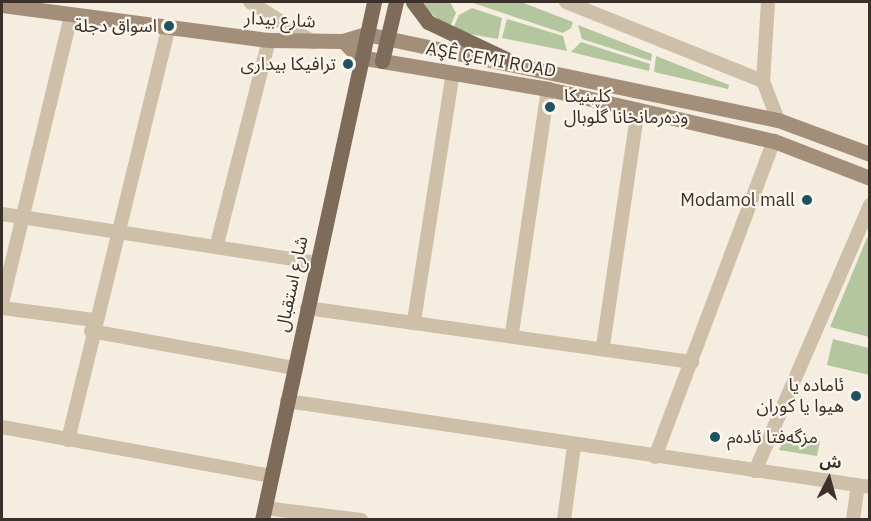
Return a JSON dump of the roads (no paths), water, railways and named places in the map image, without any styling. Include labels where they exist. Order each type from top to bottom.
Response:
[{"type":"main road","name":"شارع استقبال","points":[[264,514],[360,57],[374,2]]},
{"type":"main road","points":[[382,61],[396,2]]},
{"type":"main road","points":[[414,2],[428,22],[506,59]]},
{"type":"main road","name":"شارع بيدار","points":[[2,5],[26,4],[71,15],[168,30],[269,40],[343,41],[366,34]]},
{"type":"main road","name":"AŞÊ ÇEMI ROAD","points":[[366,34],[506,59],[778,120],[870,153]]},
{"type":"main road","points":[[343,41],[360,57]]},
{"type":"main road","name":"AŞÊ ÇEMI ROAD","points":[[360,57],[548,89],[774,141],[870,178]]},
{"type":"street","points":[[250,2],[313,42]]},
{"type":"street","points":[[566,2],[763,81]]},
{"type":"street","points":[[768,2],[763,81],[778,120]]},
{"type":"street","points":[[2,303],[25,218],[71,15]]},
{"type":"street","points":[[68,440],[93,326],[168,30]]},
{"type":"street","points":[[217,244],[269,40]]},
{"type":"street","points":[[414,321],[453,73]]},
{"type":"street","points":[[512,333],[548,89]]},
{"type":"street","points":[[603,346],[638,110]]},
{"type":"street","points":[[655,457],[774,141]]},
{"type":"street","points":[[2,214],[217,244],[317,263]]},
{"type":"street","points":[[755,471],[868,214]]},
{"type":"street","points":[[2,308],[294,368]]},
{"type":"street","points":[[307,308],[512,333],[692,362]]},
{"type":"street","points":[[287,401],[574,446],[864,487],[853,519]]},
{"type":"street","points":[[2,427],[271,476]]},
{"type":"street","points":[[564,519],[574,446]]},
{"type":"street","points":[[264,514],[361,519]]},
{"type":"place","name":"اسواق دجلة","points":[[169,26]]},
{"type":"place","name":"ترافيكا بيدارى","points":[[348,64]]},
{"type":"place","name":"کلینیکا ودەرمانخانا گڵوبال","points":[[550,107]]},
{"type":"place","name":"Modamol mall","points":[[807,200]]},
{"type":"place","name":"ئاماده یا هیوا یا کوران","points":[[856,396]]},
{"type":"place","name":"مزگەفتا ئادەم","points":[[715,437]]}]
